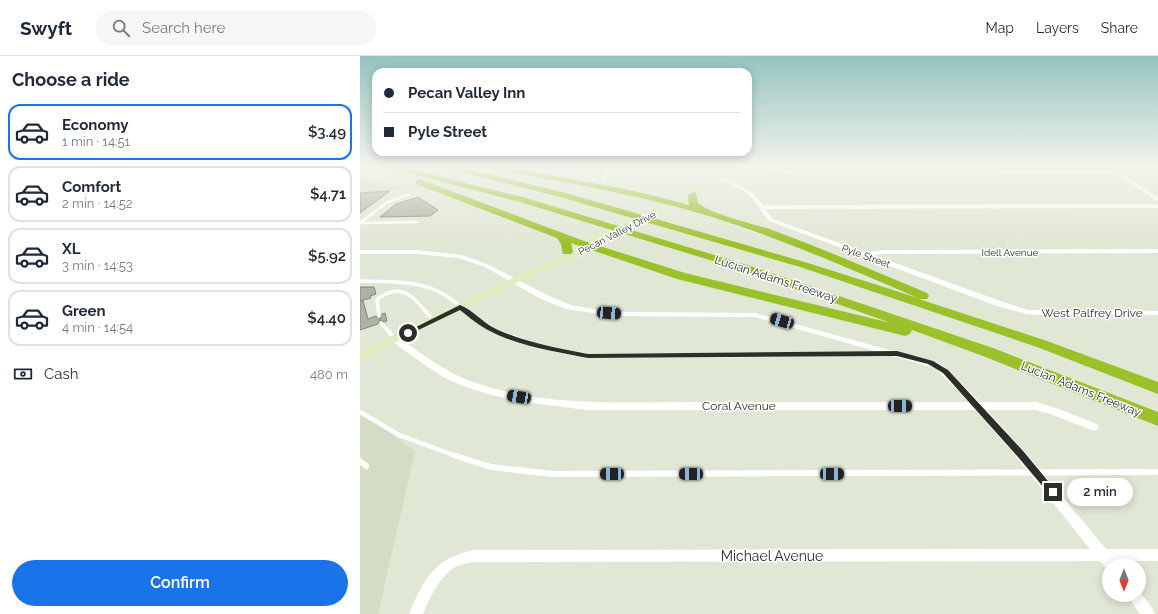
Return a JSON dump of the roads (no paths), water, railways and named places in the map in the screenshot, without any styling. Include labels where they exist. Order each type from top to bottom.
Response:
[{"type":"highway","points":[[446,192],[585,245],[681,276],[988,352]]},
{"type":"highway","name":"Lucian Adams Freeway","points":[[491,192],[590,220],[791,283],[988,352],[1158,419]]},
{"type":"highway","name":"Lucian Adams Freeway","points":[[550,192],[666,224],[804,265],[1042,344],[1158,388]]},
{"type":"highway","points":[[623,192],[702,211],[804,245],[1042,344]]},
{"type":"highway","points":[[696,192],[693,204],[702,211]]},
{"type":"highway","points":[[560,235],[566,244],[567,252]]},
{"type":"main road","name":"Pecan Valley Drive","points":[[360,356],[555,262],[664,202],[696,192]]},
{"type":"main road","name":"Pecan Valley Drive","points":[[555,262],[567,252],[674,204],[696,192]]},
{"type":"street","name":"Pyle Street","points":[[748,192],[754,196],[772,220],[958,290],[1027,312]]},
{"type":"street","points":[[1146,192],[1158,200]]},
{"type":"street","points":[[761,207],[1158,206]]},
{"type":"street","name":"Idell Avenue","points":[[861,254],[886,252],[1158,251]]},
{"type":"street","points":[[360,252],[423,252],[460,256],[487,266],[544,297],[569,307],[593,311],[652,315],[755,315],[897,353],[938,366],[978,406],[1106,558]]},
{"type":"street","name":"West Palfrey Drive","points":[[1027,312],[1045,314],[1158,313]]},
{"type":"street","name":"Coral Avenue","points":[[395,339],[454,378],[507,395],[542,402],[590,406],[1036,406],[1094,427]]},
{"type":"street","name":"Michael Avenue","points":[[1128,558],[1158,555]]},
{"type":"street","name":"Michael Avenue","points":[[416,614],[433,581],[447,566],[458,559],[474,556],[1102,560]]},
{"type":"street","points":[[1139,602],[1148,614]]},
{"type":"lane","points":[[360,223],[386,203],[410,194]]},
{"type":"lane","points":[[360,223],[418,222]]},
{"type":"lane","points":[[360,281],[407,283],[427,286],[445,295],[492,330],[548,348],[588,356],[897,353]]},
{"type":"lane","points":[[379,316],[376,301],[378,298],[401,290],[409,295],[433,320]]},
{"type":"lane","points":[[381,323],[395,339]]},
{"type":"lane","points":[[360,412],[399,435],[429,447],[491,467],[553,474],[1158,472]]},
{"type":"lane","points":[[360,461],[366,466]]}]
